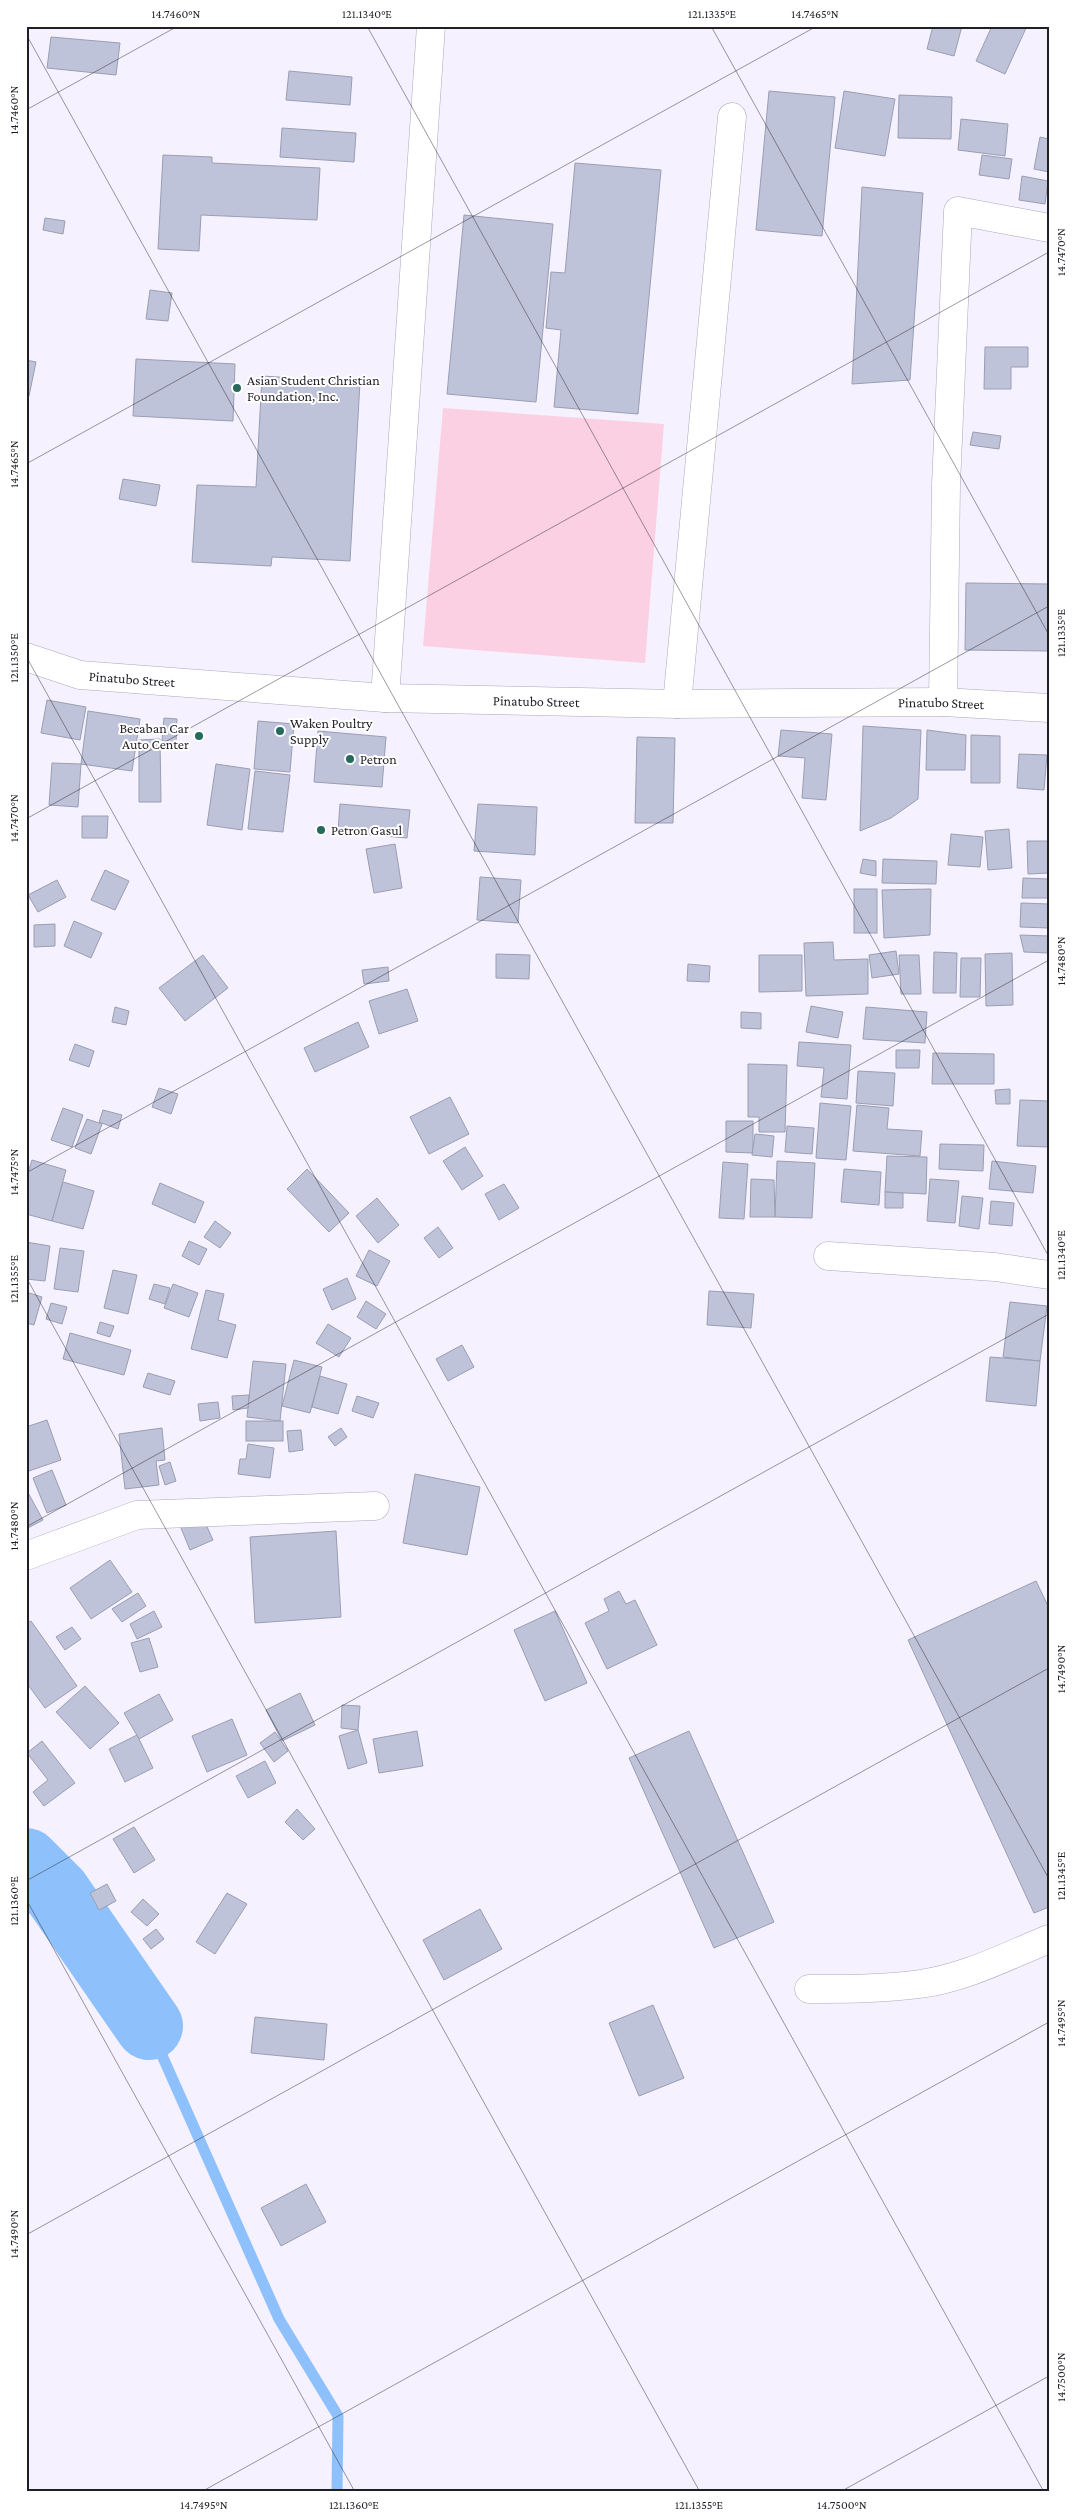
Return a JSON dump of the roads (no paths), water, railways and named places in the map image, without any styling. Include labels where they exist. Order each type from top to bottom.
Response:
[{"type":"street","points":[[385,698],[431,26]]},
{"type":"street","points":[[677,704],[732,117]]},
{"type":"street","points":[[943,702],[946,485],[958,212],[1049,228]]},
{"type":"street","name":"Pinatubo Street","points":[[26,657],[80,675],[385,698],[677,704],[943,702],[1049,708]]},
{"type":"street","points":[[828,1256],[995,1267],[1049,1275]]},
{"type":"street","points":[[26,1556],[137,1515],[374,1506]]},
{"type":"street","points":[[809,1989],[875,1988],[921,1984],[974,1970],[1049,1939]]},
{"type":"waterway","points":[[26,1862],[57,1893],[149,2026]]},
{"type":"waterway","points":[[149,2026],[279,2319],[338,2416],[337,2492]]},
{"type":"place","name":"Asian Student Christian Foundation, Inc.","points":[[237,388]]},
{"type":"place","name":"Waken Poultry Supply","points":[[280,731]]},
{"type":"place","name":"Becaban Car Auto Center","points":[[199,736]]},
{"type":"place","name":"Petron","points":[[350,759]]},
{"type":"place","name":"Petron Gasul","points":[[321,830]]}]
